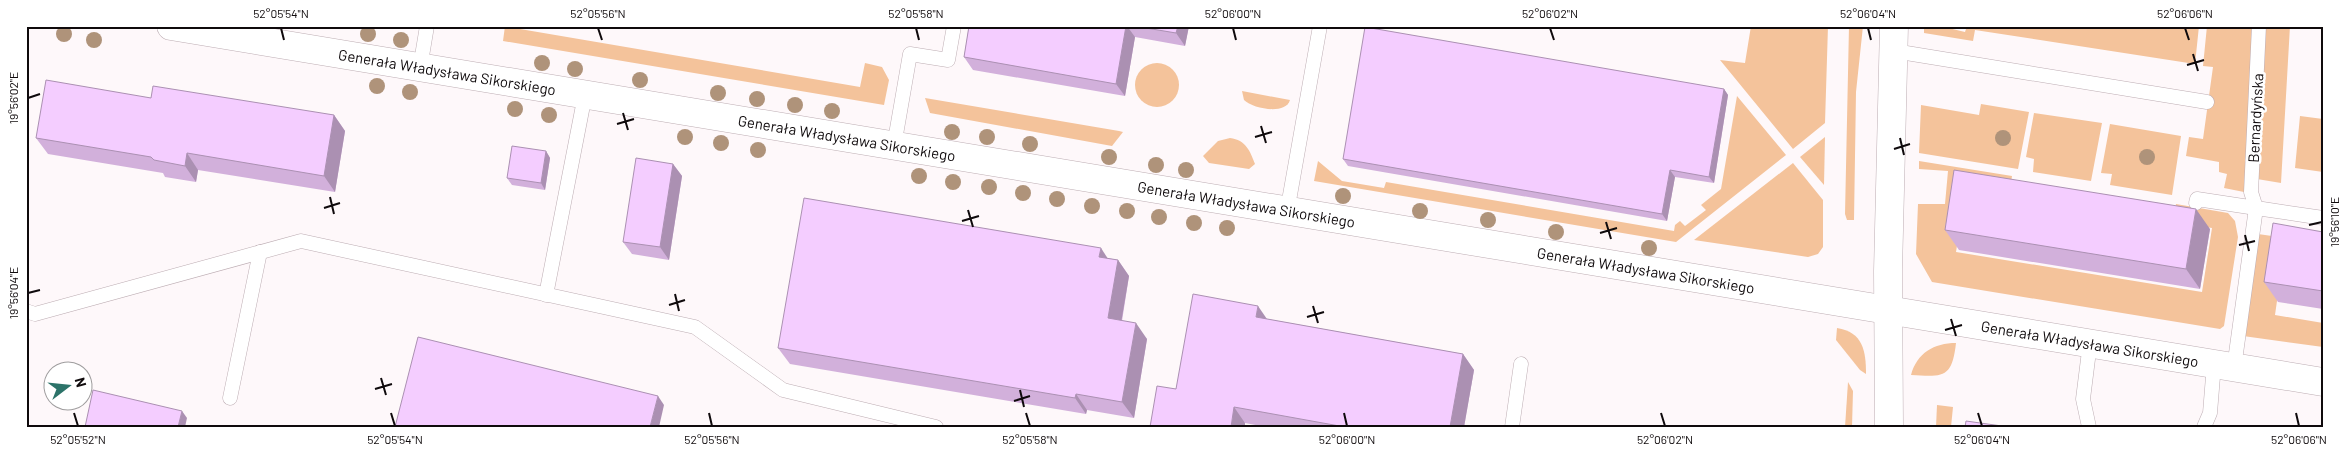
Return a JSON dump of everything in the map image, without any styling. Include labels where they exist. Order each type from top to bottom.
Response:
[{"type":"street","name":"Generała Władysława Sikorskiego","points":[[171,26],[2323,382]]},
{"type":"street","points":[[1889,427],[1889,310],[1894,38]]},
{"type":"lane","points":[[420,68],[427,26]]},
{"type":"lane","points":[[894,146],[910,54],[948,60],[954,26]]},
{"type":"lane","points":[[1287,212],[1320,26]]},
{"type":"lane","name":"Bernardyńska","points":[[2204,427],[2224,366],[2256,208],[2251,192],[2259,26]]},
{"type":"lane","points":[[1894,38],[2207,102]]},
{"type":"lane","points":[[546,295],[584,95]]},
{"type":"lane","points":[[2196,203],[2197,199],[2323,218]]},
{"type":"lane","points":[[26,325],[29,310],[301,240],[695,327],[783,390],[936,427]]},
{"type":"lane","points":[[230,398],[260,252]]},
{"type":"lane","points":[[2089,427],[2083,399],[2090,343]]},
{"type":"lane","points":[[1512,427],[1521,364]]},
{"type":"shaded area","points":[[505,26],[520,26],[520,29],[860,87],[865,63],[882,67],[889,80],[884,105],[503,41]]},
{"type":"shaded area","points":[[1751,26],[1828,26],[1825,123],[1793,149],[1720,60],[1745,63]]},
{"type":"shaded area","points":[[1849,26],[1863,26],[1856,92],[1854,220],[1847,220],[1845,214]]},
{"type":"shaded area","points":[[1924,26],[1940,26],[1965,32],[1967,26],[2199,26],[2195,64],[1975,30],[1973,41],[1924,33]]},
{"type":"shaded area","points":[[2207,26],[2290,26],[2281,183],[2245,177],[2244,192],[2224,188],[2227,174],[2219,172],[2219,162],[2186,156],[2189,137],[2203,139],[2213,67],[2203,66]]},
{"type":"shaded area","points":[[1157,63],[1169,67],[1175,73],[1179,85],[1175,97],[1169,103],[1157,107],[1145,103],[1139,97],[1135,85],[1139,73],[1145,67]]},
{"type":"shaded area","points":[[1242,91],[1290,100],[1282,108],[1261,108],[1244,100]]},
{"type":"shaded area","points":[[1737,96],[1786,155],[1676,242],[1314,181],[1318,161],[1342,181],[1384,188],[1386,182],[1674,231],[1675,225],[1680,221],[1685,226],[1706,210],[1701,205],[1721,189]]},
{"type":"shaded area","points":[[925,98],[1123,132],[1112,146],[930,113]]},
{"type":"shaded area","points":[[1981,104],[2029,112],[2018,169],[1919,153],[1921,105],[1979,115]]},
{"type":"shaded area","points":[[2034,113],[2102,123],[2091,181],[2033,172],[2034,159],[2026,157]]},
{"type":"shaded area","points":[[2300,116],[2323,119],[2323,172],[2295,168]]},
{"type":"shaded area","points":[[2110,124],[2181,136],[2172,195],[2110,185],[2112,174],[2101,173]]},
{"type":"shaded area","points":[[1825,137],[1824,185],[1800,157]]},
{"type":"shaded area","points":[[1230,138],[1240,141],[1249,151],[1255,164],[1249,169],[1209,163],[1203,156],[1218,141]]},
{"type":"shaded area","points":[[1919,161],[2012,176],[2009,195],[1966,188],[1956,252],[2202,292],[2212,228],[2173,222],[2176,204],[2228,213],[2235,221],[2238,237],[2224,326],[2220,329],[1932,282],[1916,254],[1918,204],[1945,204],[1948,171],[1919,169]]},
{"type":"shaded area","points":[[1793,163],[1823,200],[1823,247],[1818,254],[1808,257],[1694,240]]},
{"type":"shaded area","points":[[2258,234],[2286,238],[2275,315],[2323,323],[2323,347],[2243,336]]},
{"type":"shaded area","points":[[1837,328],[1846,330],[1858,338],[1864,350],[1866,374],[1860,370],[1836,340]]},
{"type":"shaded area","points":[[1956,343],[1952,363],[1944,373],[1931,376],[1911,375],[1922,355],[1934,347]]},
{"type":"shaded area","points":[[1848,382],[1853,391],[1852,427],[1845,427]]},
{"type":"shaded area","points":[[1937,405],[1953,407],[1951,427],[1936,427]]},
{"type":"building","points":[[969,26],[1126,26],[1116,84],[964,57]]},
{"type":"building","points":[[1134,26],[1178,26],[1176,33]]},
{"type":"building","points":[[1365,27],[1724,89],[1709,177],[1670,170],[1662,214],[1343,159]]},
{"type":"building","points":[[46,80],[151,98],[153,86],[334,115],[324,176],[187,153],[185,166],[154,160],[151,157],[36,138]]},
{"type":"building","points":[[512,146],[546,151],[541,183],[507,178]]},
{"type":"building","points":[[636,158],[673,164],[660,247],[623,242]]},
{"type":"building","points":[[1954,170],[2196,209],[2186,269],[1945,230]]},
{"type":"building","points":[[804,198],[1101,248],[1099,257],[1118,260],[1108,318],[1136,323],[1122,402],[1076,394],[1075,398],[778,348]]},
{"type":"building","points":[[2273,223],[2323,232],[2323,291],[2264,282]]},
{"type":"building","points":[[1193,294],[1258,306],[1256,317],[1463,354],[1450,427],[1345,427],[1234,407],[1231,427],[1150,427],[1157,386],[1176,389]]},
{"type":"building","points":[[418,337],[658,396],[650,427],[395,427]]},
{"type":"building","points":[[93,390],[182,411],[178,427],[85,427],[89,410],[92,410]]},
{"type":"building","points":[[1966,421],[2009,427],[1965,427]]}]
